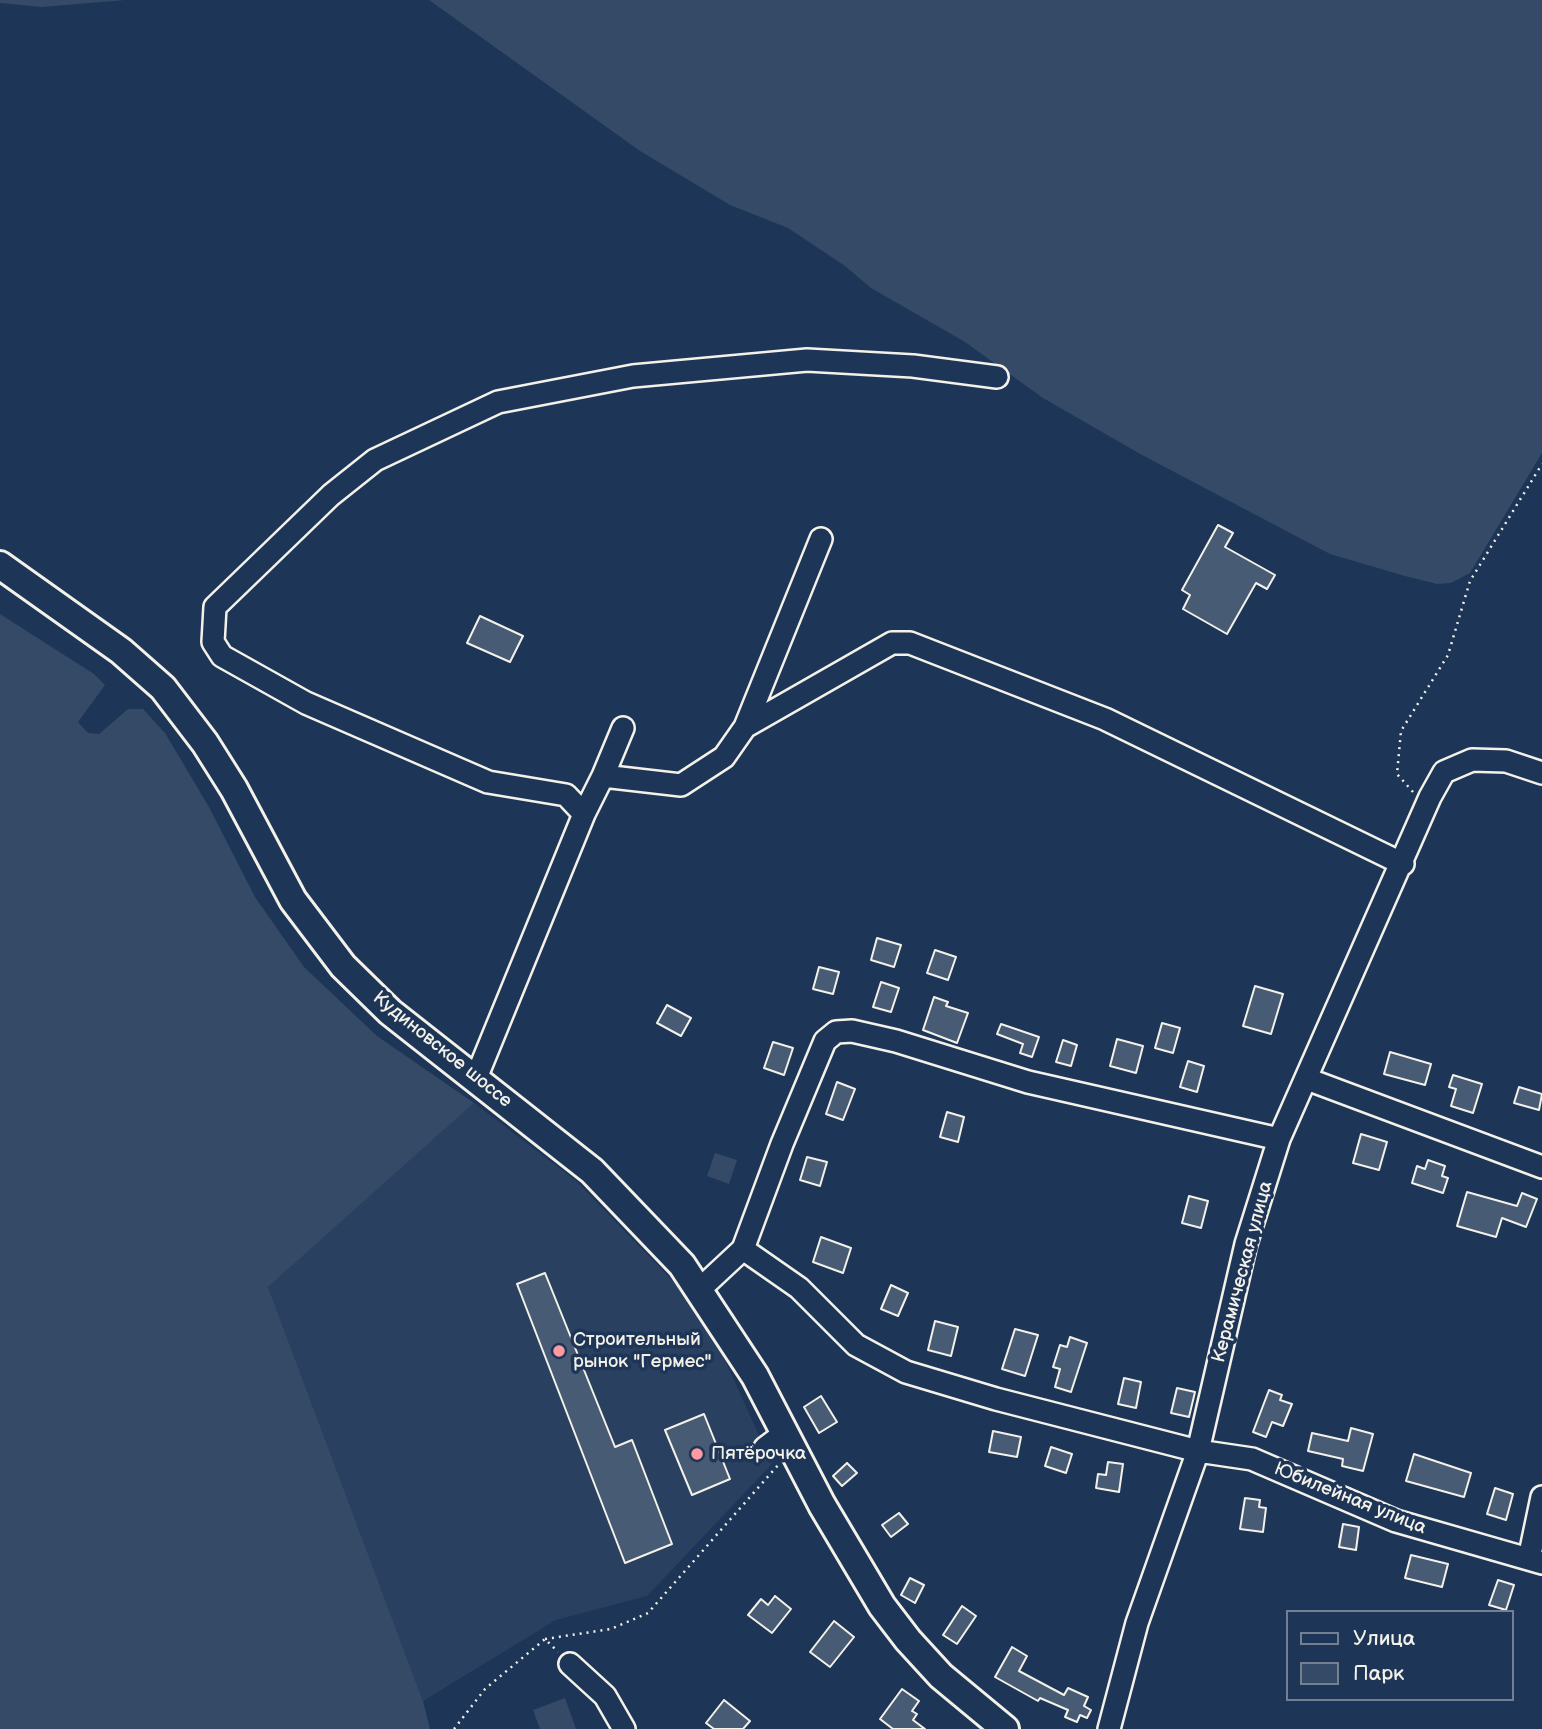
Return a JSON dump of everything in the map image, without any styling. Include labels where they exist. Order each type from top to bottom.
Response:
[{"type":"main road","name":"Кудиновское шоссе","points":[[0,565],[121,651],[163,688],[205,743],[234,789],[293,900],[315,933],[390,1012],[592,1171],[676,1271],[699,1290],[755,1376],[780,1443],[882,1606],[908,1640],[942,1676],[1005,1729]]},
{"type":"street","points":[[584,814],[566,795],[488,782],[306,704],[222,656],[213,642],[215,607],[331,495],[375,460],[498,402],[633,376],[807,360],[913,366],[997,377]]},
{"type":"street","points":[[603,776],[681,785],[724,757],[745,727],[821,539]]},
{"type":"street","points":[[745,727],[892,643],[910,643],[1105,719],[1403,864]]},
{"type":"street","points":[[476,1079],[584,814],[623,729]]},
{"type":"street","name":"Керамическая улица","points":[[1109,1729],[1137,1623],[1198,1451],[1246,1244],[1279,1139],[1417,830],[1444,772],[1472,760],[1506,761],[1542,773]]},
{"type":"street","points":[[699,1290],[743,1249],[782,1144],[825,1041],[836,1032],[852,1031],[896,1041],[1028,1082],[1279,1139]]},
{"type":"street","points":[[1307,1079],[1542,1167]]},
{"type":"street","name":"Юбилейная улица","points":[[743,1249],[799,1288],[856,1345],[906,1372],[996,1399],[1198,1451],[1252,1459],[1396,1521],[1536,1561]]},
{"type":"street","points":[[1536,1561],[1542,1497]]},
{"type":"street","points":[[570,1664],[605,1696],[624,1729]]},
{"type":"path","points":[[1414,793],[1397,774],[1401,731],[1448,655],[1470,581],[1542,464]]},
{"type":"path","points":[[454,1729],[485,1689],[545,1639],[611,1629],[648,1613],[780,1443]]},
{"type":"path","points":[[545,1639],[570,1664]]},
{"type":"shaded area","points":[[474,1103],[575,1180],[703,1312],[772,1464],[647,1596],[556,1620],[423,1701],[268,1287]]},
{"type":"green space","points":[[0,0],[125,0],[42,7],[0,3]]},
{"type":"green space","points":[[429,0],[1542,0],[1542,453],[1470,573],[1451,583],[1437,584],[1330,554],[1142,455],[1043,398],[965,342],[871,288],[845,266],[788,228],[730,205],[640,151]]},
{"type":"green space","points":[[0,614],[94,674],[105,685],[78,722],[88,733],[99,734],[128,709],[143,709],[165,733],[209,807],[255,897],[304,967],[377,1036],[474,1103],[268,1287],[423,1701],[430,1729],[0,1729]]},
{"type":"green space","points":[[715,1153],[737,1160],[729,1184],[707,1176]]},
{"type":"green space","points":[[565,1698],[576,1729],[540,1729],[533,1710]]},
{"type":"building","points":[[1218,525],[1233,533],[1225,547],[1275,575],[1267,589],[1256,583],[1227,634],[1183,609],[1190,595],[1182,590]]},
{"type":"building","points":[[480,616],[523,636],[510,662],[467,643]]},
{"type":"building","points":[[877,938],[901,945],[894,967],[871,960]]},
{"type":"building","points":[[935,950],[956,957],[948,980],[927,973]]},
{"type":"building","points":[[819,967],[839,972],[833,994],[813,989]]},
{"type":"building","points":[[881,982],[899,988],[891,1012],[873,1007]]},
{"type":"building","points":[[1255,986],[1283,994],[1271,1034],[1243,1026]]},
{"type":"building","points":[[934,997],[948,1002],[946,1006],[968,1013],[957,1043],[923,1030]]},
{"type":"building","points":[[667,1005],[691,1018],[681,1036],[657,1023]]},
{"type":"building","points":[[1162,1023],[1180,1028],[1173,1053],[1155,1048]]},
{"type":"building","points":[[1001,1024],[1039,1037],[1032,1057],[1020,1053],[1023,1044],[997,1034]]},
{"type":"building","points":[[1117,1039],[1143,1046],[1136,1073],[1110,1066]]},
{"type":"building","points":[[1063,1040],[1077,1045],[1071,1066],[1056,1062]]},
{"type":"building","points":[[773,1042],[793,1048],[784,1075],[764,1068]]},
{"type":"building","points":[[1390,1052],[1431,1064],[1425,1085],[1384,1074]]},
{"type":"building","points":[[1188,1061],[1204,1066],[1197,1092],[1180,1087]]},
{"type":"building","points":[[1453,1075],[1482,1084],[1473,1113],[1451,1106],[1456,1089],[1449,1087]]},
{"type":"building","points":[[837,1082],[855,1089],[843,1120],[826,1114]]},
{"type":"building","points":[[1519,1087],[1542,1094],[1539,1110],[1514,1103]]},
{"type":"building","points":[[947,1112],[964,1117],[958,1142],[940,1137]]},
{"type":"building","points":[[1361,1134],[1387,1142],[1379,1170],[1353,1163]]},
{"type":"building","points":[[807,1157],[827,1162],[820,1186],[800,1180]]},
{"type":"building","points":[[1428,1160],[1445,1166],[1442,1176],[1448,1178],[1443,1193],[1412,1183],[1417,1166],[1425,1169]]},
{"type":"building","points":[[1467,1192],[1517,1206],[1522,1193],[1537,1199],[1526,1227],[1502,1218],[1496,1237],[1457,1226]]},
{"type":"building","points":[[1189,1196],[1208,1201],[1201,1228],[1182,1223]]},
{"type":"building","points":[[821,1237],[851,1248],[843,1273],[813,1262]]},
{"type":"building","points":[[545,1273],[615,1447],[632,1440],[672,1544],[625,1563],[517,1284]]},
{"type":"building","points":[[891,1285],[908,1293],[898,1316],[881,1309]]},
{"type":"building","points":[[935,1321],[958,1327],[951,1356],[928,1350]]},
{"type":"building","points":[[1015,1329],[1038,1335],[1025,1376],[1002,1369]]},
{"type":"building","points":[[1070,1337],[1087,1343],[1071,1392],[1055,1387],[1060,1369],[1053,1367],[1060,1345],[1067,1347]]},
{"type":"building","points":[[1124,1378],[1141,1382],[1136,1408],[1118,1404]]},
{"type":"building","points":[[1177,1388],[1195,1392],[1189,1417],[1171,1413]]},
{"type":"building","points":[[1269,1390],[1282,1395],[1280,1400],[1292,1404],[1283,1426],[1272,1422],[1266,1437],[1253,1432]]},
{"type":"building","points":[[821,1396],[837,1422],[819,1433],[804,1407]]},
{"type":"building","points":[[704,1414],[730,1479],[692,1495],[665,1430]]},
{"type":"building","points":[[1351,1428],[1373,1434],[1363,1471],[1342,1466],[1343,1459],[1308,1451],[1312,1433],[1348,1441]]},
{"type":"building","points":[[993,1431],[1021,1437],[1017,1457],[989,1452]]},
{"type":"building","points":[[1051,1447],[1072,1454],[1066,1473],[1045,1466]]},
{"type":"building","points":[[1414,1454],[1471,1473],[1464,1497],[1406,1481]]},
{"type":"building","points":[[1108,1462],[1123,1464],[1119,1492],[1096,1488],[1098,1474],[1106,1475]]},
{"type":"building","points":[[847,1463],[857,1473],[842,1486],[833,1476]]},
{"type":"building","points":[[1495,1488],[1513,1494],[1506,1520],[1487,1514]]},
{"type":"building","points":[[1245,1498],[1260,1500],[1259,1507],[1266,1508],[1263,1532],[1240,1529]]},
{"type":"building","points":[[899,1513],[908,1524],[891,1537],[882,1525]]},
{"type":"building","points":[[1343,1524],[1359,1527],[1356,1550],[1339,1547]]},
{"type":"building","points":[[1411,1555],[1448,1564],[1442,1587],[1405,1578]]},
{"type":"building","points":[[910,1578],[924,1585],[915,1603],[901,1595]]},
{"type":"building","points":[[1498,1580],[1514,1585],[1506,1610],[1489,1605]]},
{"type":"building","points":[[775,1596],[791,1609],[772,1633],[748,1615],[761,1599],[768,1605]]},
{"type":"building","points":[[962,1606],[976,1616],[957,1644],[943,1635]]},
{"type":"building","points":[[834,1621],[854,1637],[830,1667],[810,1652]]},
{"type":"building","points":[[1012,1647],[1027,1656],[1019,1671],[1064,1695],[1068,1688],[1088,1697],[1084,1706],[1091,1710],[1087,1718],[1080,1715],[1077,1722],[1065,1717],[1068,1710],[1040,1698],[1038,1701],[995,1677]]},
{"type":"building","points":[[902,1689],[919,1701],[912,1711],[917,1714],[913,1720],[925,1729],[893,1729],[880,1719]]},
{"type":"building","points":[[724,1700],[750,1721],[743,1729],[714,1729],[706,1723]]},
{"type":"place","name":"Строительный рынок \"Гермес\"","points":[[559,1351]]},
{"type":"place","name":"Пятёрочка","points":[[697,1454]]}]
